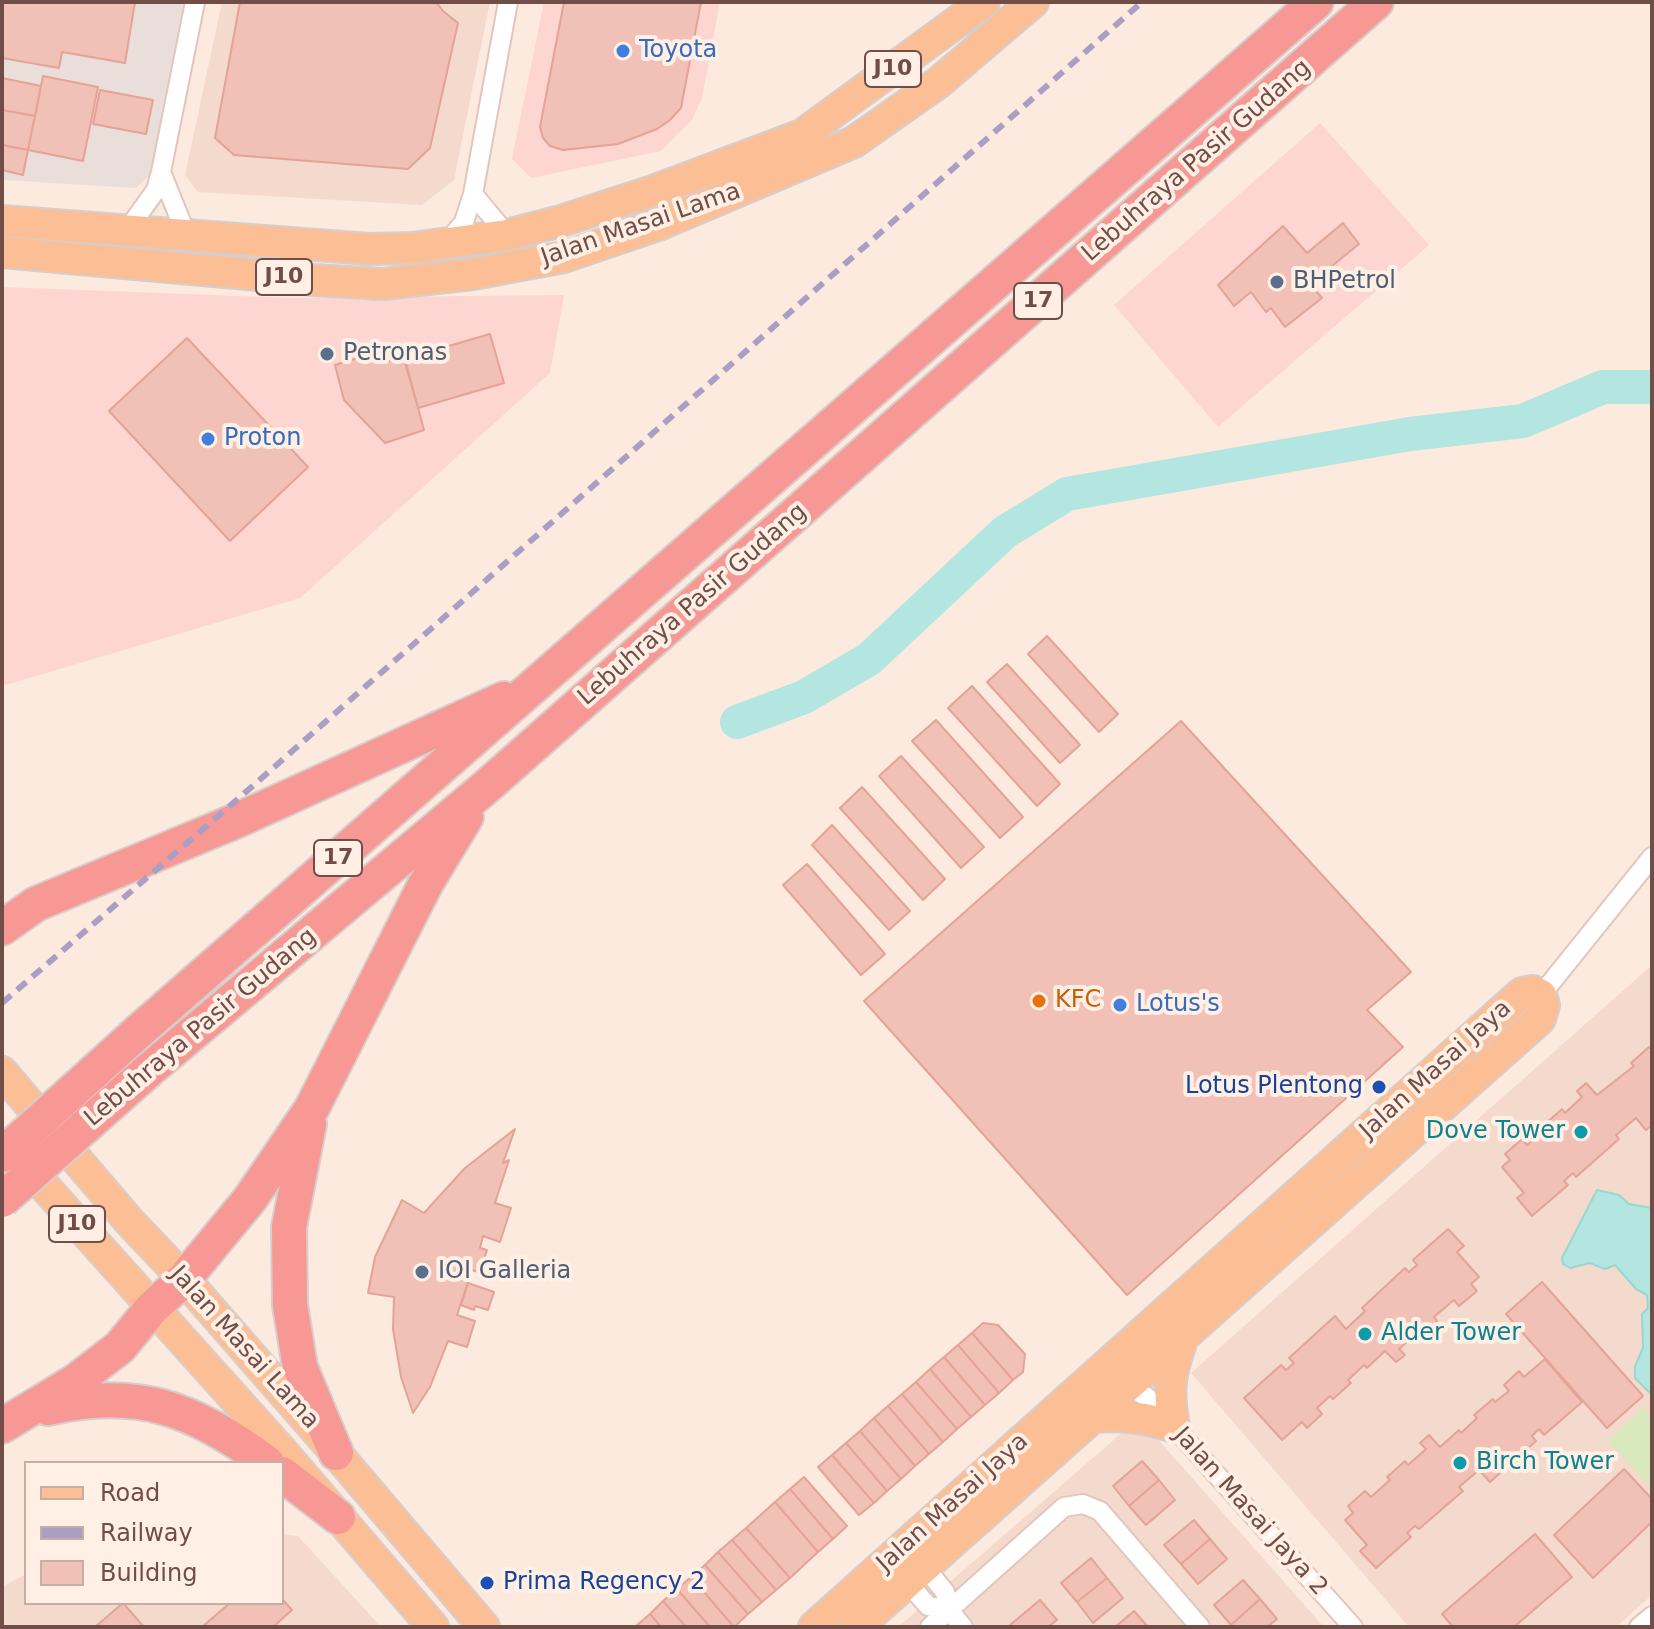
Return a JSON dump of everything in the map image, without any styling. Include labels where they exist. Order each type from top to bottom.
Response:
[{"type":"highway","name":"Lebuhraya Pasir Gudang","points":[[2,1155],[138,1032],[1316,2]]},
{"type":"highway","name":"Lebuhraya Pasir Gudang","points":[[2,1200],[150,1069],[486,787],[1376,2]]},
{"type":"highway","points":[[2,928],[36,904],[238,820],[537,684]]},
{"type":"highway","points":[[13,1420],[76,1381],[120,1347],[152,1308],[184,1279],[250,1199],[312,1108],[425,885],[486,787]]},
{"type":"highway","points":[[2,905],[36,904]]},
{"type":"highway","points":[[312,1108],[289,1227],[290,1305],[300,1367],[336,1453]]},
{"type":"highway","points":[[13,1420],[82,1400],[118,1398],[152,1404],[192,1418],[232,1437],[264,1461]]},
{"type":"highway","points":[[284,1476],[338,1517]]},
{"type":"main road","name":"Jalan Masai Lama","points":[[2,221],[369,249],[446,244],[507,235],[653,191],[802,135],[984,2]]},
{"type":"main road","name":"Jalan Masai Lama","points":[[2,252],[383,284],[473,274],[564,257],[658,225],[854,142],[938,83],[1033,2]]},
{"type":"main road","name":"Jalan Masai Jaya","points":[[814,1627],[907,1564],[1092,1417],[1130,1374],[1184,1335],[1540,1019],[1544,1005],[1541,995],[1533,991],[1522,993],[1130,1374],[907,1564],[857,1627]]},
{"type":"main road","name":"Jalan Masai Lama","points":[[2,1072],[484,1627]]},
{"type":"main road","name":"Jalan Masai Lama","points":[[2,1140],[433,1627]]},
{"type":"main road","points":[[1092,1417],[1124,1414],[1174,1427],[1169,1376],[1184,1335]]},
{"type":"street","points":[[128,229],[156,190],[195,2]]},
{"type":"street","points":[[446,244],[464,222],[473,194],[508,2]]},
{"type":"street","points":[[161,172],[186,234]]},
{"type":"street","points":[[473,194],[507,235]]},
{"type":"street","points":[[1541,995],[1652,857]]},
{"type":"street","name":"Jalan Masai Jaya 2","points":[[1130,1374],[1353,1627]]},
{"type":"street","points":[[930,1627],[947,1601],[1064,1507],[1083,1504],[1100,1511],[1200,1627]]},
{"type":"street","points":[[907,1564],[947,1601],[963,1627]]},
{"type":"street","points":[[907,1564],[928,1606],[947,1601]]},
{"type":"street","points":[[1639,1627],[1652,1616]]},
{"type":"shaded area","points":[[2,2],[184,2],[154,171],[136,188],[2,180]]},
{"type":"shaded area","points":[[222,2],[490,2],[454,180],[422,205],[198,192],[185,175]]},
{"type":"shaded area","name":"Toyota","points":[[544,2],[720,2],[702,98],[692,120],[661,151],[531,178],[512,159]]},
{"type":"shaded area","points":[[1320,123],[1429,245],[1218,427],[1114,305]]},
{"type":"shaded area","points":[[2,287],[289,298],[564,295],[550,373],[300,598],[2,686]]},
{"type":"shaded area","points":[[1652,965],[1652,1595],[1616,1627],[1409,1627],[1191,1373]]},
{"type":"shaded area","points":[[1139,1418],[1324,1627],[898,1627]]},
{"type":"shaded area","points":[[284,1534],[298,1536],[381,1627],[2,1627],[2,1587],[24,1575],[24,1605],[284,1605]]},
{"type":"green space","points":[[1643,1408],[1652,1418],[1652,1489],[1608,1441]]},
{"type":"water","points":[[1597,1190],[1619,1195],[1629,1204],[1652,1208],[1652,1395],[1635,1378],[1635,1366],[1643,1348],[1642,1314],[1648,1308],[1647,1295],[1636,1289],[1615,1265],[1605,1269],[1590,1263],[1570,1268],[1563,1264],[1562,1258]]},
{"type":"building","points":[[2,2],[135,2],[125,63],[62,52],[59,68],[2,58]]},
{"type":"building","points":[[240,2],[436,2],[458,23],[430,148],[408,169],[234,155],[215,138]]},
{"type":"building","name":"Toyota","points":[[564,2],[701,2],[681,108],[670,120],[657,129],[618,144],[563,150],[550,146],[543,138],[540,127]]},
{"type":"building","points":[[43,76],[98,87],[83,161],[28,150]]},
{"type":"building","points":[[2,78],[41,86],[35,116],[2,110]]},
{"type":"building","points":[[100,90],[153,100],[146,134],[93,124]]},
{"type":"building","points":[[2,110],[35,116],[28,150],[2,145]]},
{"type":"building","points":[[2,145],[28,150],[23,175],[2,170]]},
{"type":"building","points":[[1343,223],[1359,244],[1310,284],[1322,298],[1285,327],[1271,308],[1266,312],[1251,292],[1234,306],[1218,285],[1283,226],[1307,253]]},
{"type":"building","points":[[490,334],[504,383],[418,408],[404,359]]},
{"type":"building","name":"Proton","points":[[187,338],[308,467],[230,541],[109,411]]},
{"type":"building","points":[[381,351],[384,363],[404,356],[424,430],[385,443],[344,400],[335,365]]},
{"type":"building","points":[[1047,636],[1118,714],[1099,732],[1028,654]]},
{"type":"building","points":[[1007,664],[1080,745],[1060,763],[987,682]]},
{"type":"building","points":[[972,686],[1060,784],[1037,806],[948,708]]},
{"type":"building","points":[[936,720],[1023,817],[1000,838],[912,741]]},
{"type":"building","name":"Lotus's","points":[[1181,721],[1411,972],[1367,1010],[1403,1047],[1127,1295],[864,1001]]},
{"type":"building","points":[[901,756],[984,847],[961,868],[879,776]]},
{"type":"building","points":[[862,787],[945,879],[923,900],[840,808]]},
{"type":"building","points":[[832,825],[910,911],[889,930],[812,845]]},
{"type":"building","points":[[807,864],[885,954],[861,975],[783,885]]},
{"type":"building","name":"Dove Tower","points":[[1649,1047],[1652,1050],[1652,1125],[1646,1130],[1636,1118],[1616,1135],[1619,1139],[1576,1177],[1573,1173],[1564,1181],[1568,1185],[1532,1216],[1517,1198],[1524,1193],[1502,1167],[1510,1160],[1505,1154],[1522,1139],[1527,1145],[1547,1128],[1544,1125],[1562,1109],[1565,1113],[1582,1097],[1577,1091],[1586,1083],[1597,1095],[1634,1066],[1631,1063]]},
{"type":"building","name":"IOI Galleria","points":[[515,1129],[503,1163],[509,1160],[495,1203],[511,1208],[500,1242],[483,1236],[480,1248],[487,1250],[483,1262],[487,1264],[484,1274],[472,1270],[457,1315],[475,1321],[467,1347],[448,1341],[430,1387],[413,1413],[401,1377],[393,1329],[394,1297],[368,1293],[375,1257],[402,1200],[424,1213],[465,1168]]},
{"type":"building","name":"Alder Tower","points":[[1448,1229],[1464,1246],[1457,1252],[1479,1277],[1471,1284],[1477,1291],[1459,1306],[1454,1300],[1434,1317],[1437,1321],[1399,1349],[1405,1355],[1396,1362],[1385,1351],[1367,1368],[1364,1365],[1348,1380],[1351,1383],[1317,1408],[1322,1414],[1307,1428],[1302,1422],[1282,1440],[1244,1398],[1281,1365],[1286,1370],[1294,1363],[1289,1358],[1335,1316],[1346,1329],[1365,1311],[1362,1308],[1405,1268],[1409,1272],[1417,1265],[1413,1260]]},
{"type":"building","points":[[1542,1282],[1643,1396],[1607,1428],[1506,1314]]},
{"type":"building","points":[[468,1283],[494,1292],[488,1310],[475,1306],[474,1310],[461,1305]]},
{"type":"building","points":[[983,1323],[998,1325],[1025,1354],[1023,1372],[1013,1380],[972,1333]]},
{"type":"building","points":[[972,1333],[1013,1380],[999,1393],[958,1345]]},
{"type":"building","points":[[958,1345],[999,1393],[985,1405],[944,1357]]},
{"type":"building","points":[[944,1357],[985,1405],[971,1417],[930,1369]]},
{"type":"building","name":"Birch Tower","points":[[1545,1359],[1582,1402],[1544,1435],[1539,1429],[1532,1436],[1536,1441],[1490,1482],[1479,1470],[1459,1487],[1463,1491],[1419,1529],[1415,1526],[1407,1533],[1411,1537],[1376,1568],[1360,1551],[1367,1545],[1345,1520],[1353,1513],[1348,1506],[1365,1491],[1371,1497],[1405,1461],[1408,1465],[1426,1449],[1420,1443],[1429,1435],[1440,1447],[1459,1430],[1461,1433],[1477,1418],[1474,1415],[1493,1399],[1495,1402],[1509,1391],[1504,1385],[1519,1371],[1524,1377]]},
{"type":"building","points":[[930,1369],[971,1417],[957,1429],[916,1382]]},
{"type":"building","points":[[916,1382],[957,1429],[943,1442],[902,1394]]},
{"type":"building","points":[[902,1394],[943,1442],[929,1454],[888,1406]]},
{"type":"building","points":[[888,1406],[929,1454],[915,1466],[874,1418]]},
{"type":"building","points":[[874,1418],[915,1466],[901,1479],[860,1431]]},
{"type":"building","points":[[860,1431],[901,1479],[887,1491],[846,1443]]},
{"type":"building","points":[[846,1443],[887,1491],[874,1503],[832,1455]]},
{"type":"building","points":[[832,1455],[874,1503],[859,1515],[818,1467]]},
{"type":"building","points":[[1142,1461],[1159,1480],[1129,1506],[1113,1486]]},
{"type":"building","points":[[1624,1469],[1652,1499],[1652,1522],[1593,1578],[1554,1535]]},
{"type":"building","points":[[804,1477],[847,1526],[833,1539],[790,1489]]},
{"type":"building","points":[[1159,1480],[1175,1500],[1146,1525],[1129,1506]]},
{"type":"building","points":[[790,1489],[833,1539],[818,1552],[775,1502]]},
{"type":"building","points":[[775,1502],[818,1552],[790,1578],[746,1528]]},
{"type":"building","points":[[1194,1520],[1210,1539],[1181,1564],[1164,1545]]},
{"type":"building","points":[[746,1528],[790,1578],[776,1590],[732,1540]]},
{"type":"building","points":[[1535,1534],[1572,1577],[1514,1627],[1453,1627],[1442,1614]]},
{"type":"building","points":[[1210,1539],[1227,1559],[1198,1584],[1181,1564]]},
{"type":"building","points":[[732,1540],[776,1590],[762,1602],[718,1552]]},
{"type":"building","points":[[718,1552],[762,1602],[748,1614],[705,1565]]},
{"type":"building","points":[[1091,1558],[1107,1578],[1077,1602],[1061,1583]]},
{"type":"building","points":[[705,1565],[748,1614],[734,1627],[691,1577]]},
{"type":"building","points":[[691,1577],[734,1627],[710,1627],[677,1589]]},
{"type":"building","points":[[1107,1578],[1123,1598],[1093,1623],[1077,1602]]},
{"type":"building","points":[[1243,1580],[1260,1599],[1231,1625],[1214,1605]]},
{"type":"building","points":[[677,1589],[710,1627],[686,1627],[663,1601]]},
{"type":"building","points":[[1260,1599],[1277,1619],[1267,1627],[1231,1625]]},
{"type":"building","points":[[1040,1600],[1057,1620],[1048,1627],[1010,1625]]},
{"type":"building","points":[[284,1601],[292,1610],[273,1627],[202,1627],[228,1605],[284,1605]]},
{"type":"building","points":[[663,1601],[686,1627],[661,1627],[650,1614]]},
{"type":"building","points":[[121,1605],[125,1605],[144,1627],[95,1627]]},
{"type":"building","points":[[1134,1611],[1148,1627],[1115,1627]]},
{"type":"building","points":[[650,1614],[661,1627],[636,1626]]},
{"type":"waterway","points":[[737,722],[804,697],[869,659],[1005,532],[1067,494],[1410,434],[1523,421],[1603,387],[1652,387]]},
{"type":"railway","points":[[2,1003],[1142,2]]},
{"type":"place","name":"Toyota","points":[[623,51]]},
{"type":"place","name":"BHPetrol","points":[[1277,282]]},
{"type":"place","name":"Petronas","points":[[327,354]]},
{"type":"place","name":"Proton","points":[[208,439]]},
{"type":"place","name":"KFC","points":[[1039,1001]]},
{"type":"place","name":"Lotus's","points":[[1120,1005]]},
{"type":"place","name":"Lotus Plentong","points":[[1379,1087]]},
{"type":"place","name":"Dove Tower","points":[[1581,1132]]},
{"type":"place","name":"IOI Galleria","points":[[422,1272]]},
{"type":"place","name":"Alder Tower","points":[[1365,1334]]},
{"type":"place","name":"Birch Tower","points":[[1460,1463]]},
{"type":"place","name":"Prima Regency 2","points":[[487,1583]]}]
